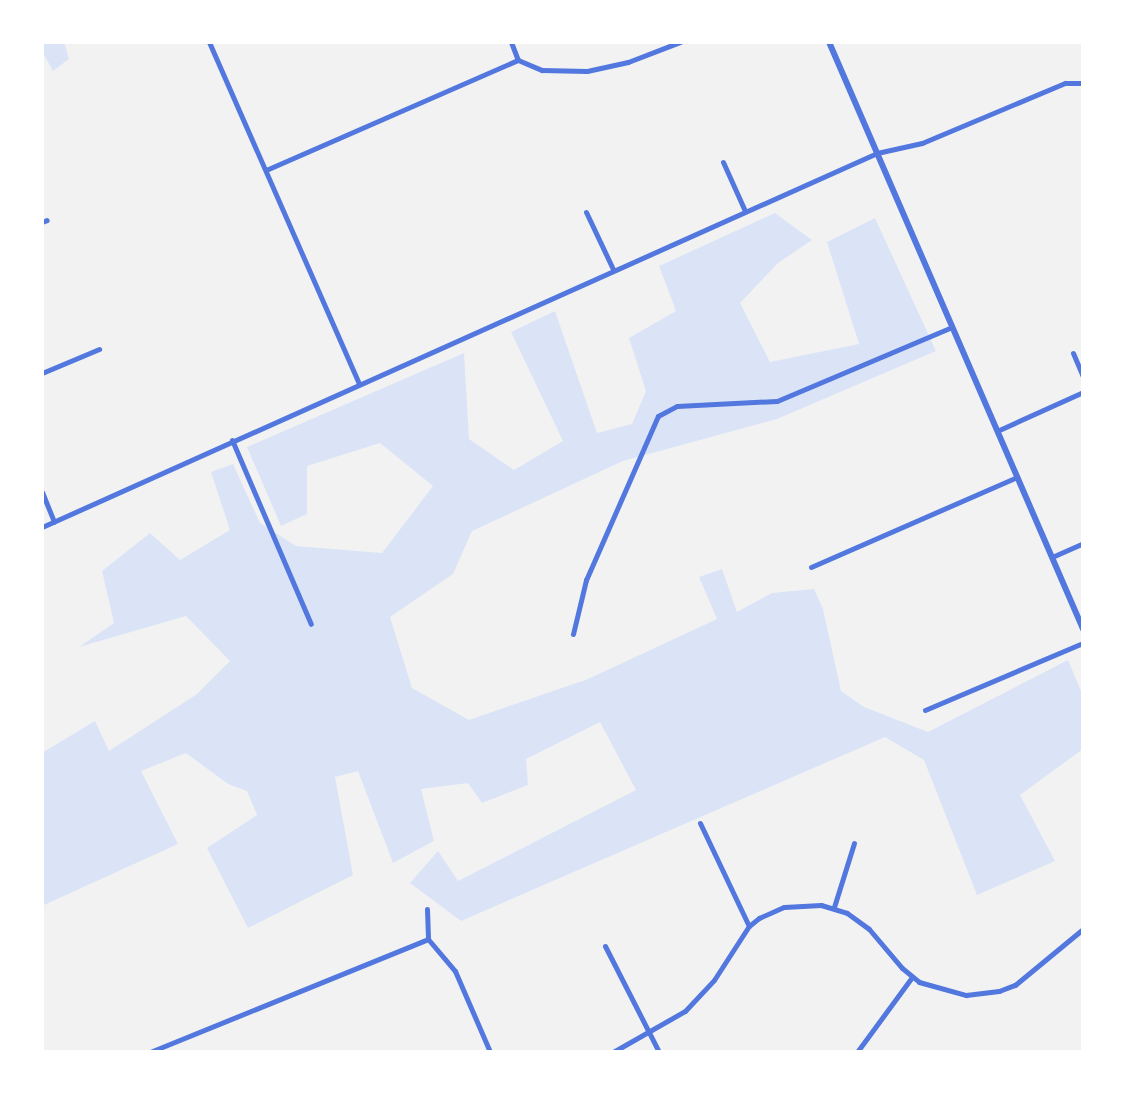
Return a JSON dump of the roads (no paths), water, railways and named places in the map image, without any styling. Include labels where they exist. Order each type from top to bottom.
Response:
[{"type":"street","points":[[209,42],[359,384]]},
{"type":"street","points":[[511,42],[518,60],[542,70],[587,71],[628,62],[680,42]]},
{"type":"street","points":[[829,42],[1083,629]]},
{"type":"street","points":[[266,170],[518,60]]},
{"type":"street","points":[[42,527],[877,153],[922,143],[1065,83],[1083,83]]},
{"type":"street","points":[[723,162],[745,211]]},
{"type":"street","points":[[586,212],[613,269]]},
{"type":"street","points":[[573,634],[586,580],[658,416],[677,406],[777,401],[952,327]]},
{"type":"street","points":[[42,373],[99,349]]},
{"type":"street","points":[[1073,353],[1083,377]]},
{"type":"street","points":[[997,431],[1083,392]]},
{"type":"street","points":[[232,440],[311,624]]},
{"type":"street","points":[[811,567],[1017,477]]},
{"type":"street","points":[[42,492],[54,522]]},
{"type":"street","points":[[1052,557],[1083,543]]},
{"type":"street","points":[[925,710],[1083,643]]},
{"type":"street","points":[[700,823],[749,926]]},
{"type":"street","points":[[834,907],[854,843]]},
{"type":"street","points":[[613,1052],[685,1011],[704,993],[749,926],[759,918],[796,905],[834,907],[869,929],[912,977],[951,993],[999,991],[1029,975],[1083,929]]},
{"type":"street","points":[[427,909],[428,939],[455,971],[490,1052]]},
{"type":"street","points":[[150,1052],[428,939]]},
{"type":"street","points":[[605,946],[659,1052]]},
{"type":"street","points":[[857,1052],[912,977]]}]
